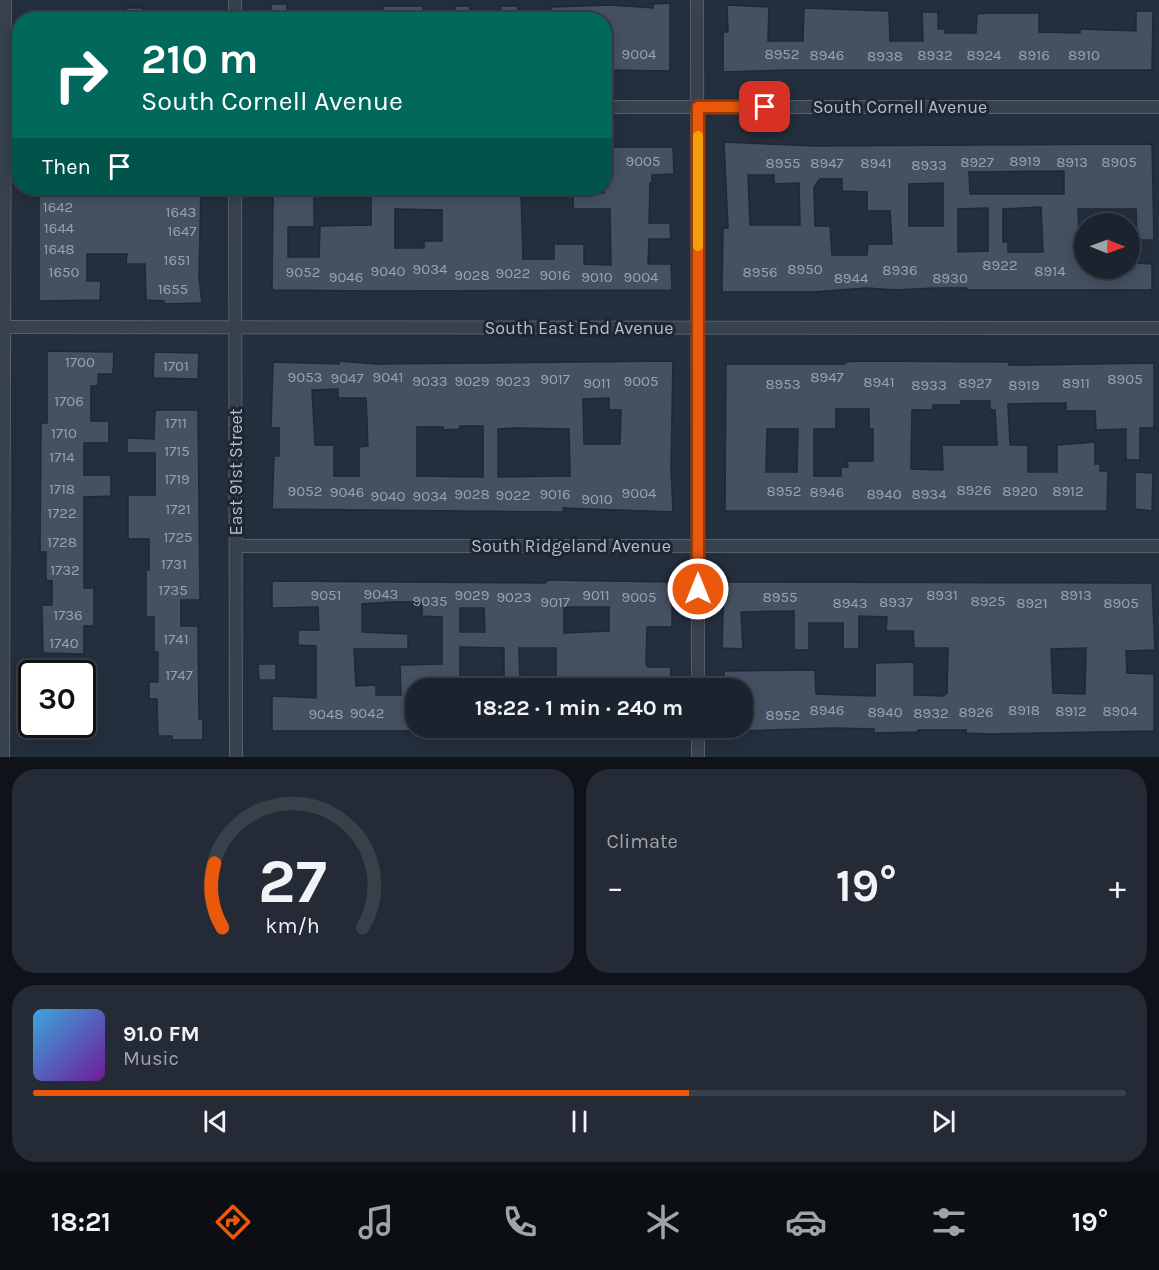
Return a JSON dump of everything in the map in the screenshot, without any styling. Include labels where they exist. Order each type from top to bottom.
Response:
[{"type":"street","points":[[3,757],[2,327],[5,0]]},
{"type":"street","points":[[697,0],[698,678]]},
{"type":"street","name":"South Cornell Avenue","points":[[612,107],[1159,107]]},
{"type":"street","name":"East 91st Street","points":[[235,195],[236,757]]},
{"type":"street","name":"South East End Avenue","points":[[2,327],[1159,328]]},
{"type":"street","name":"South Ridgeland Avenue","points":[[236,546],[1159,546]]},
{"type":"street","points":[[698,738],[698,757]]},
{"type":"building","points":[[670,3],[670,71],[612,70],[612,12],[551,12],[551,7],[610,5],[653,8],[653,4]]},
{"type":"building","points":[[271,4],[287,4],[287,12],[271,12]]},
{"type":"building","points":[[727,5],[769,7],[768,41],[803,41],[804,8],[889,11],[890,41],[923,41],[922,12],[938,12],[938,29],[945,29],[945,33],[976,33],[977,14],[1039,13],[1039,32],[1080,33],[1080,29],[1136,31],[1136,11],[1153,11],[1152,70],[723,72],[723,32],[728,32]]},
{"type":"building","points":[[383,6],[423,6],[423,12],[383,12]]},
{"type":"building","points":[[455,6],[470,6],[470,12],[455,12]]},
{"type":"building","points":[[501,6],[518,6],[518,12],[501,12]]},
{"type":"building","points":[[126,8],[143,8],[143,12],[126,12]]},
{"type":"building","points":[[724,142],[814,146],[1152,144],[1154,240],[1140,240],[1140,213],[1136,213],[1136,209],[1078,209],[1078,213],[1074,213],[1074,279],[1140,279],[1140,263],[1152,264],[1152,290],[867,288],[814,292],[722,292],[723,228],[728,228]],"holes":[[[1064,171],[1064,194],[970,194],[969,172]],[[748,175],[774,175],[774,184],[799,183],[800,225],[750,225]],[[820,179],[842,179],[842,191],[867,192],[867,211],[890,211],[892,244],[868,244],[867,255],[832,255],[830,226],[815,226],[814,187]],[[943,183],[943,226],[909,226],[909,184]],[[1041,207],[1043,252],[1008,252],[1008,242],[1003,242],[1003,209]],[[988,208],[988,251],[958,252],[958,209]]]},
{"type":"building","points":[[612,147],[673,147],[674,174],[652,175],[649,223],[670,223],[671,239],[649,239],[648,264],[671,264],[672,290],[374,291],[273,290],[272,288],[273,196],[314,195],[314,227],[288,227],[288,257],[319,257],[320,226],[371,225],[371,195],[521,195],[523,259],[554,259],[554,244],[584,244],[584,264],[611,265],[610,209],[573,209],[573,195],[612,195]],"holes":[[[395,209],[442,210],[442,241],[424,241],[424,248],[395,248]]]},
{"type":"building","points":[[39,195],[201,195],[199,278],[202,303],[164,304],[164,301],[146,300],[145,264],[126,264],[127,254],[87,254],[87,281],[101,281],[100,300],[39,301]]},
{"type":"building","points":[[47,351],[114,352],[113,374],[98,374],[98,386],[91,386],[91,421],[109,421],[109,443],[84,443],[84,475],[111,475],[111,496],[84,497],[84,588],[94,588],[94,626],[84,626],[84,654],[43,653],[42,605],[52,605],[52,581],[46,580],[46,552],[40,552],[41,423],[47,423]]},
{"type":"building","points":[[154,352],[199,353],[198,379],[153,378]]},
{"type":"building","points":[[339,361],[376,364],[673,361],[671,468],[673,512],[563,508],[564,512],[272,509],[274,456],[279,456],[279,428],[271,428],[273,362],[339,364]],"holes":[[[338,389],[338,398],[366,398],[368,446],[359,447],[359,476],[334,476],[334,445],[315,445],[312,390]],[[609,398],[609,410],[621,410],[620,444],[584,444],[583,399]],[[460,426],[483,426],[483,477],[417,476],[417,427],[460,429]],[[498,429],[569,429],[570,476],[498,477]]]},
{"type":"building","points":[[845,362],[1010,362],[1009,365],[1154,363],[1154,428],[1140,428],[1140,460],[1126,460],[1126,429],[1096,430],[1095,411],[1066,411],[1066,403],[1008,404],[1010,445],[1028,445],[1028,472],[1057,472],[1057,445],[1095,442],[1095,464],[1100,464],[1100,471],[1108,471],[1107,511],[725,511],[726,364],[845,364]],"holes":[[[961,401],[990,401],[990,410],[995,410],[997,445],[942,445],[943,470],[911,469],[912,410],[933,410],[933,405],[961,405]],[[836,409],[869,409],[869,429],[873,429],[873,461],[847,461],[848,467],[841,467],[841,476],[814,476],[814,429],[836,429]],[[767,429],[798,429],[797,472],[766,472]]]},
{"type":"building","points":[[155,410],[198,410],[200,600],[181,600],[181,626],[198,626],[199,719],[203,719],[203,740],[172,740],[172,736],[158,736],[157,699],[149,699],[149,682],[158,682],[158,652],[154,652],[154,617],[146,617],[146,570],[149,570],[149,539],[128,539],[128,495],[155,495],[155,453],[127,453],[127,438],[154,439]]},
{"type":"building","points":[[1135,472],[1153,473],[1152,511],[1135,509]]},
{"type":"building","points":[[272,581],[672,582],[672,627],[647,627],[646,664],[648,667],[671,667],[670,678],[556,678],[556,648],[519,648],[520,678],[504,678],[504,648],[460,647],[460,678],[405,678],[405,731],[272,731],[272,696],[316,698],[316,646],[298,645],[298,630],[319,630],[318,607],[272,608]],"holes":[[[422,602],[422,616],[442,617],[442,664],[400,665],[401,695],[376,695],[376,685],[356,686],[354,649],[408,649],[408,634],[362,632],[362,604]],[[564,607],[609,607],[609,631],[564,633]],[[460,608],[484,608],[485,632],[460,632]]]},
{"type":"building","points":[[724,582],[1152,583],[1155,650],[1126,651],[1127,673],[1154,674],[1154,731],[987,734],[966,733],[966,730],[874,733],[874,729],[834,728],[753,731],[753,678],[724,678],[724,671],[815,670],[816,694],[875,696],[875,663],[914,662],[914,695],[944,696],[947,693],[948,648],[914,648],[913,631],[886,631],[887,617],[859,616],[859,649],[843,649],[843,623],[809,623],[809,650],[794,650],[794,611],[741,612],[743,649],[722,648]],"holes":[[[1086,648],[1085,694],[1053,693],[1051,649]]]},
{"type":"building","points":[[258,664],[276,664],[276,680],[259,680]]},
{"type":"slow traffic","points":[[698,136],[698,246]]},
{"type":"route","points":[[698,589],[698,107],[765,107]]}]
